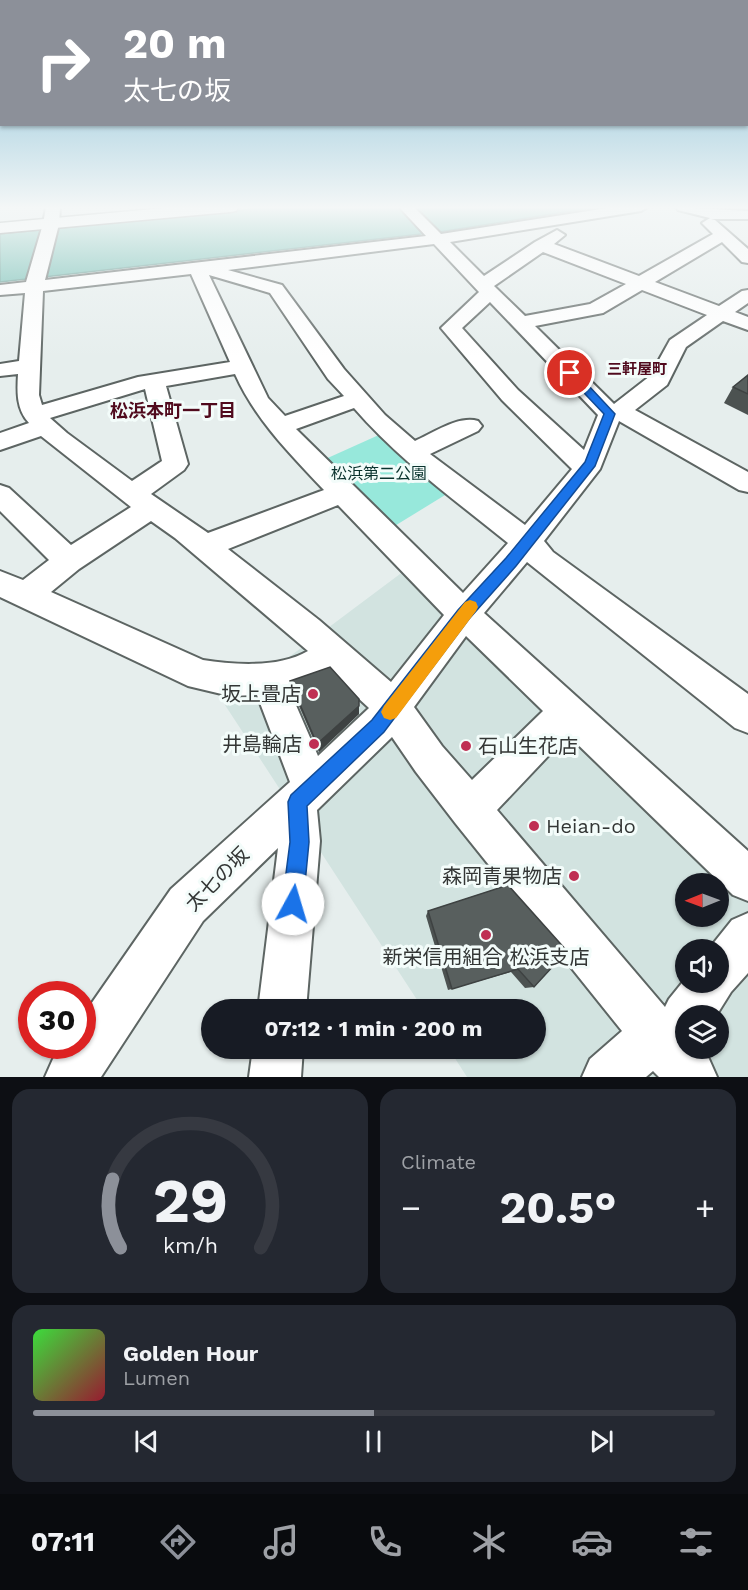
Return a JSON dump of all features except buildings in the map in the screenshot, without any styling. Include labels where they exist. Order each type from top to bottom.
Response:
[{"type":"street","points":[[41,257],[34,286],[28,395],[39,421],[58,439],[205,546],[333,652],[393,707],[429,759],[471,810],[675,1035]]},
{"type":"street","points":[[0,290],[297,257]]},
{"type":"street","points":[[455,257],[615,412],[748,483]]},
{"type":"street","points":[[526,257],[487,289],[451,328],[510,395],[587,468]]},
{"type":"street","points":[[573,257],[748,324]]},
{"type":"street","points":[[521,323],[596,309],[685,257]]},
{"type":"street","points":[[265,262],[276,289],[336,374],[377,420],[412,452],[527,542],[543,560],[748,716]]},
{"type":"street","points":[[200,268],[276,289]]},
{"type":"street","points":[[200,268],[258,400],[301,451],[464,614],[748,880]]},
{"type":"street","points":[[615,412],[659,380],[677,344],[748,295]]},
{"type":"street","points":[[0,370],[29,366]]},
{"type":"street","points":[[0,442],[39,421],[138,384],[243,366]]},
{"type":"street","points":[[13,589],[69,561],[142,501],[175,464],[154,381]]},
{"type":"street","points":[[280,426],[358,399]]},
{"type":"street","name":"太七の坂","points":[[71,1077],[187,905],[378,726],[464,614],[587,468],[615,412]]},
{"type":"street","points":[[412,452],[470,426]]},
{"type":"street","points":[[205,546],[342,492]]},
{"type":"street","points":[[0,495],[69,561]]},
{"type":"street","points":[[13,589],[200,675],[230,680],[268,679],[314,666],[333,652]]},
{"type":"street","points":[[268,679],[304,795],[283,999]]},
{"type":"street","points":[[471,810],[567,711]]},
{"type":"street","points":[[729,960],[748,936]]},
{"type":"street","points":[[608,1077],[675,1038]]},
{"type":"street","points":[[275,1077],[277,1059]]},
{"type":"shaded area","points":[[0,257],[217,257],[0,282]]},
{"type":"shaded area","points":[[408,568],[726,873],[675,873],[675,927],[729,927],[729,876],[748,894],[748,1077],[467,1077],[455,1059],[546,1059],[546,999],[416,999],[225,705]]},
{"type":"green space","name":"松浜第二公園","points":[[381,434],[450,492],[393,527],[321,461]]},
{"type":"slow traffic","points":[[390,712],[470,607]]},
{"type":"place","name":"坂上畳店","points":[[313,694]]},
{"type":"place","name":"井島輪店","points":[[314,744]]},
{"type":"place","name":"石山生花店","points":[[466,746]]},
{"type":"place","name":"Heian-do","points":[[534,826]]},
{"type":"place","name":"森岡青果物店","points":[[574,876]]},
{"type":"place","name":"新栄信用組合 松浜支店","points":[[486,935]]},
{"type":"district","name":"三軒屋町","points":[[637,369]]},
{"type":"district","name":"松浜本町一丁目","points":[[173,411]]},
{"type":"route","points":[[293,904],[299,842],[297,802],[378,726],[464,614],[511,562],[591,463],[610,414],[570,373]]}]
